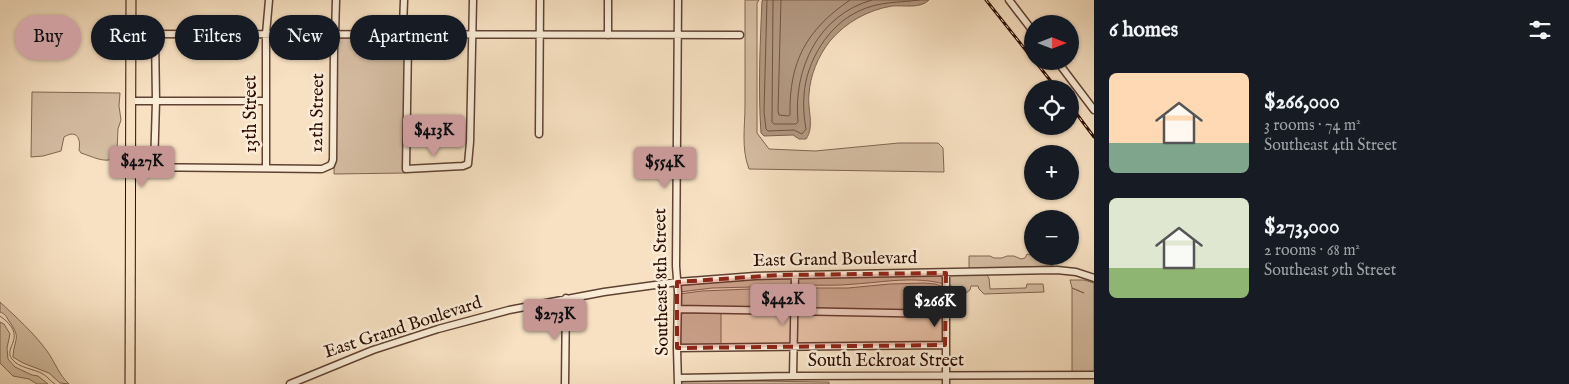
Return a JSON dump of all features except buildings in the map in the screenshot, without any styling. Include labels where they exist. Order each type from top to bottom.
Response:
[{"type":"main road","points":[[131,0],[131,15]]},
{"type":"main road","points":[[130,384],[131,60]]},
{"type":"street","name":"13th Street","points":[[266,168],[266,34],[269,0]]},
{"type":"street","name":"12th Street","points":[[336,0],[336,15]]},
{"type":"street","points":[[403,15],[404,0]]},
{"type":"street","points":[[408,60],[406,169],[463,166],[468,164],[472,0]]},
{"type":"street","points":[[539,134],[540,0]]},
{"type":"street","points":[[608,0],[608,35]]},
{"type":"street","name":"Southeast 8th Street","points":[[678,0],[676,195],[678,381]]},
{"type":"street","points":[[1009,0],[1024,20]]},
{"type":"street","points":[[165,34],[269,34]]},
{"type":"street","points":[[467,34],[740,35]]},
{"type":"street","points":[[154,168],[155,60]]},
{"type":"street","name":"12th Street","points":[[266,168],[322,170],[331,165],[333,160],[334,60]]},
{"type":"street","points":[[1064,70],[1094,110]]},
{"type":"street","points":[[131,101],[266,101]]},
{"type":"street","points":[[131,167],[266,168]]},
{"type":"street","name":"East Grand Boulevard","points":[[290,384],[344,361],[416,336],[479,318],[566,298],[677,282],[795,275],[1058,270],[1076,272],[1094,278]]},
{"type":"street","points":[[946,273],[946,384]]},
{"type":"street","points":[[793,376],[795,275]]},
{"type":"street","points":[[565,384],[566,298]]},
{"type":"street","points":[[678,309],[945,314]]},
{"type":"street","points":[[677,348],[945,345]]},
{"type":"street","name":"South Eckroat Street","points":[[678,381],[793,376],[1094,375]]},
{"type":"highlighted area","points":[[946,273],[945,345],[677,348],[677,282],[779,275]]},
{"type":"shaded area","points":[[745,0],[759,0],[757,3],[757,133],[769,149],[815,151],[899,143],[938,143],[943,148],[944,172],[749,169],[744,137]]},
{"type":"shaded area","points":[[340,37],[350,37],[350,60],[406,60],[405,173],[334,174],[337,60],[340,60]]},
{"type":"shaded area","points":[[32,92],[120,93],[121,120],[118,129],[115,158],[102,160],[81,153],[79,150],[79,139],[72,134],[64,137],[61,151],[31,157]]},
{"type":"shaded area","points":[[969,256],[1002,258],[1014,256],[1024,258],[1024,265],[1053,266],[969,269]]},
{"type":"shaded area","points":[[986,274],[989,278],[990,289],[1026,288],[1027,284],[1043,284],[1044,292],[984,294],[978,286],[971,286],[970,290],[966,293],[947,284],[948,276],[951,275]]},
{"type":"shaded area","points":[[938,275],[943,278],[944,284],[911,280],[841,285],[797,285],[797,280],[800,278]]},
{"type":"shaded area","points":[[761,278],[790,278],[793,286],[712,288],[680,292],[680,287],[684,285]]},
{"type":"shaded area","points":[[1070,280],[1084,280],[1094,283],[1094,373],[1072,373],[1072,288]]},
{"type":"shaded area","points":[[924,283],[944,287],[944,310],[799,310],[796,307],[797,288],[848,288]]},
{"type":"shaded area","points":[[793,289],[791,309],[683,307],[680,304],[680,294],[702,291]]},
{"type":"shaded area","points":[[0,302],[42,344],[62,377],[69,384],[60,383],[49,373],[13,357],[16,335],[6,316],[0,312]]},
{"type":"shaded area","points":[[721,313],[721,346],[683,346],[680,343],[680,317],[681,314]]},
{"type":"shaded area","points":[[0,322],[4,324],[10,334],[7,348],[8,359],[15,367],[38,376],[48,384],[37,384],[29,379],[13,376],[0,363]]},
{"type":"shaded area","points":[[680,380],[829,382],[829,384],[680,384]]},
{"type":"water","points":[[763,0],[929,0],[917,6],[892,6],[874,10],[850,23],[836,34],[822,53],[813,73],[809,99],[809,134],[806,139],[799,139],[793,135],[764,136],[761,133],[760,67]]},
{"type":"waterway","points":[[0,316],[9,323],[13,330],[14,336],[10,350],[12,359],[22,366],[40,372],[55,384]]},
{"type":"railway","points":[[986,0],[1024,48]]},
{"type":"railway","points":[[1042,70],[1050,80]]},
{"type":"railway","points":[[1079,117],[1094,137]]}]
